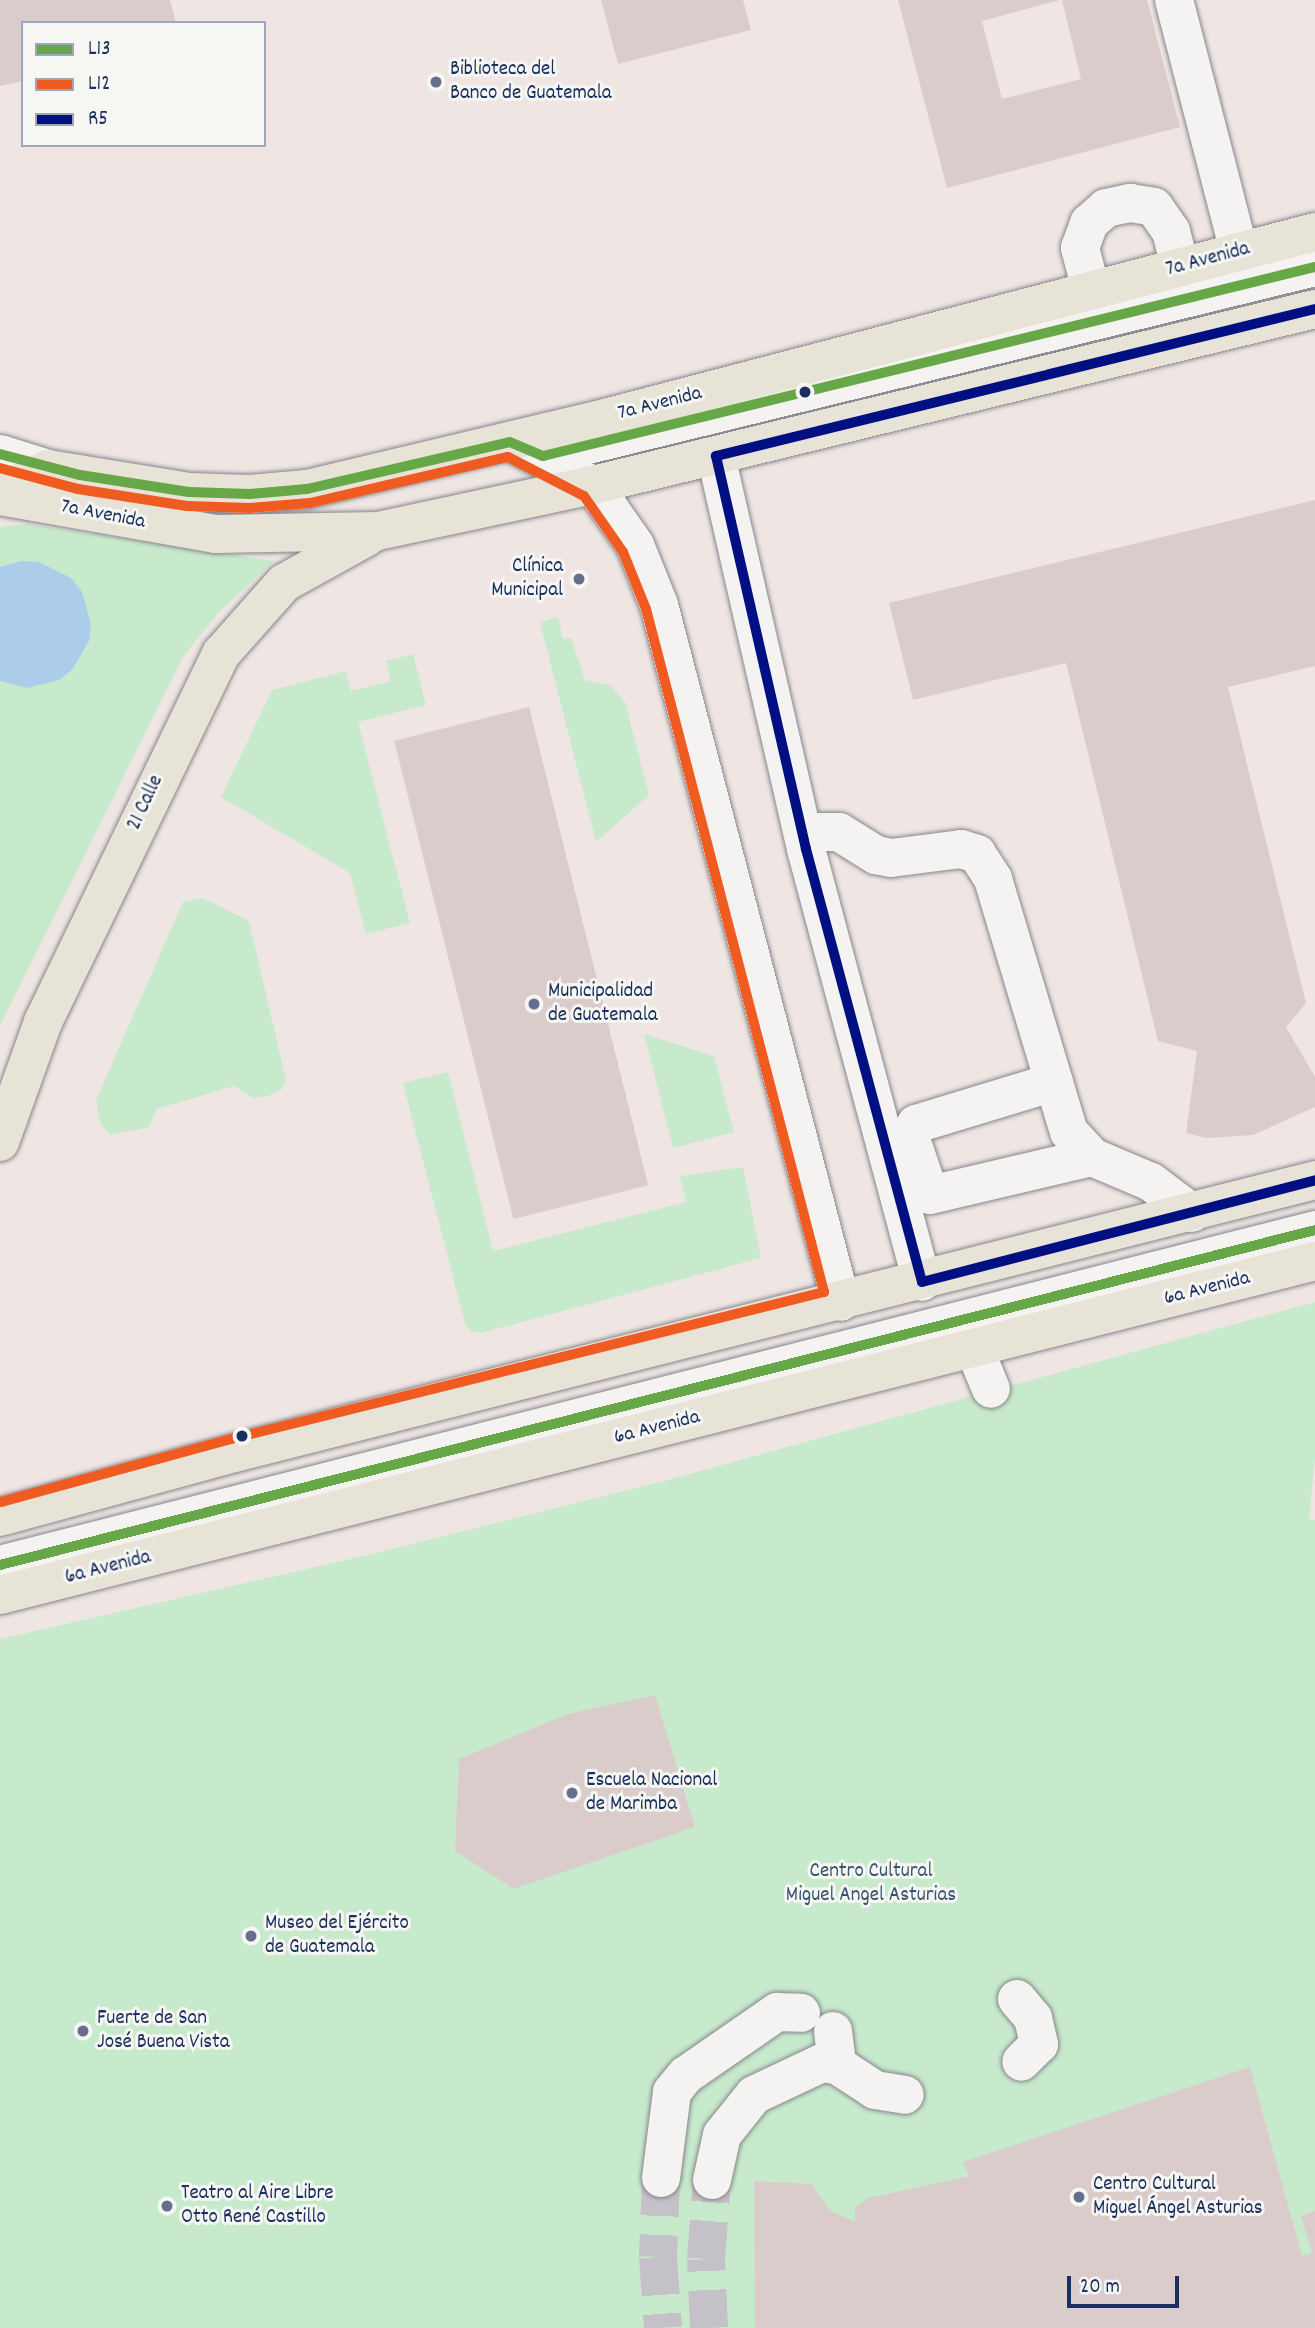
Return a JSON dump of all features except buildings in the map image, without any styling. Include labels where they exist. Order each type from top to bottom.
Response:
[{"type":"main road","name":"7a Avenida","points":[[0,494],[48,469],[189,492],[250,494],[307,489],[527,449],[1315,232]]},
{"type":"main road","name":"7a Avenida","points":[[0,494],[216,534],[378,531],[716,456],[1315,309]]},
{"type":"main road","name":"21 Calle","points":[[0,1142],[43,1021],[221,654],[284,583],[378,531]]},
{"type":"main road","points":[[0,1083],[43,1021]]},
{"type":"main road","points":[[0,1517],[234,1452],[841,1303],[1315,1180]]},
{"type":"main road","name":"6a Avenida","points":[[0,1595],[1315,1261]]},
{"type":"street","points":[[1174,0],[1239,252]]},
{"type":"street","points":[[1092,293],[1080,248],[1089,223],[1106,208],[1130,202],[1154,207],[1171,231],[1180,268]]},
{"type":"street","points":[[527,449],[1315,267]]},
{"type":"street","points":[[527,449],[593,485],[635,545],[659,605],[841,1303]]},
{"type":"street","points":[[0,454],[48,469]]},
{"type":"street","points":[[716,456],[803,832],[922,1282]]},
{"type":"street","points":[[803,832],[839,832],[876,855],[891,858],[961,849],[977,855],[993,879],[1069,1132],[1092,1157],[1151,1182],[1192,1213]]},
{"type":"street","points":[[1054,1082],[916,1124],[910,1136],[930,1195],[1092,1157]]},
{"type":"street","points":[[0,1565],[1315,1230]]},
{"type":"street","points":[[974,1348],[991,1389]]},
{"type":"street","points":[[1017,1999],[1033,2018],[1039,2044],[1021,2062]]},
{"type":"street","points":[[661,2178],[672,2092],[686,2076],[777,2012],[823,2036],[874,2090],[905,2095]]},
{"type":"street","points":[[712,2180],[722,2135],[754,2095],[822,2063],[823,2036]]},
{"type":"street","points":[[723,2049],[754,2095]]},
{"type":"green space","points":[[27,524],[274,561],[220,611],[183,657],[0,1026],[0,527]]},
{"type":"green space","points":[[558,617],[563,639],[571,638],[585,680],[610,685],[625,702],[649,795],[596,842],[540,622]]},
{"type":"green space","points":[[413,654],[426,705],[358,722],[410,923],[366,934],[350,873],[221,797],[272,690],[346,671],[351,691],[391,681],[386,661]]},
{"type":"green space","points":[[202,898],[249,921],[286,1080],[281,1090],[268,1096],[253,1098],[234,1086],[157,1109],[149,1127],[110,1135],[100,1123],[96,1100],[183,902]]},
{"type":"green space","points":[[644,1034],[714,1056],[734,1132],[673,1148]]},
{"type":"green space","points":[[448,1072],[493,1251],[686,1202],[680,1176],[743,1167],[761,1258],[481,1333],[471,1332],[465,1324],[403,1083]]},
{"type":"green space","name":"Centro Cultural Miguel Angel Asturias","points":[[1315,1302],[1315,1458],[1309,1519],[1315,1520],[1315,2328],[0,2328],[0,1639],[372,1554],[660,1482]]},
{"type":"water","points":[[21,561],[39,562],[71,578],[82,592],[91,624],[89,641],[72,670],[59,680],[27,688],[0,681],[0,567]]},
{"type":"tunnel","points":[[661,2178],[658,2257],[663,2328]]},
{"type":"tunnel","points":[[709,2328],[706,2259],[712,2180]]},
{"type":"transit line","name":"L13","points":[[0,454],[80,475],[189,492],[250,494],[307,489],[510,442],[543,456],[1315,267]]},
{"type":"transit line","name":"R5","points":[[1315,309],[716,456],[806,849],[922,1282],[1315,1180]]},
{"type":"transit line","name":"L12","points":[[0,468],[78,489],[187,506],[250,508],[310,503],[508,457],[584,496],[623,552],[646,609],[824,1292],[231,1439],[0,1502]]},
{"type":"transit line","name":"L13","points":[[0,1565],[1315,1230]]},
{"type":"place","name":"Biblioteca del Banco de Guatemala","points":[[436,82]]},
{"type":"place","name":"Clínica Municipal","points":[[579,579]]},
{"type":"place","name":"Municipalidad de Guatemala","points":[[534,1004]]},
{"type":"place","name":"Escuela Nacional de Marimba","points":[[572,1793]]},
{"type":"place","name":"Museo del Ejército de Guatemala","points":[[251,1936]]},
{"type":"place","name":"Fuerte de San José Buena Vista","points":[[83,2031]]},
{"type":"place","name":"Centro Cultural Miguel Ángel Asturias","points":[[1079,2197]]},
{"type":"place","name":"Teatro al Aire Libre Otto René Castillo","points":[[167,2206]]}]
